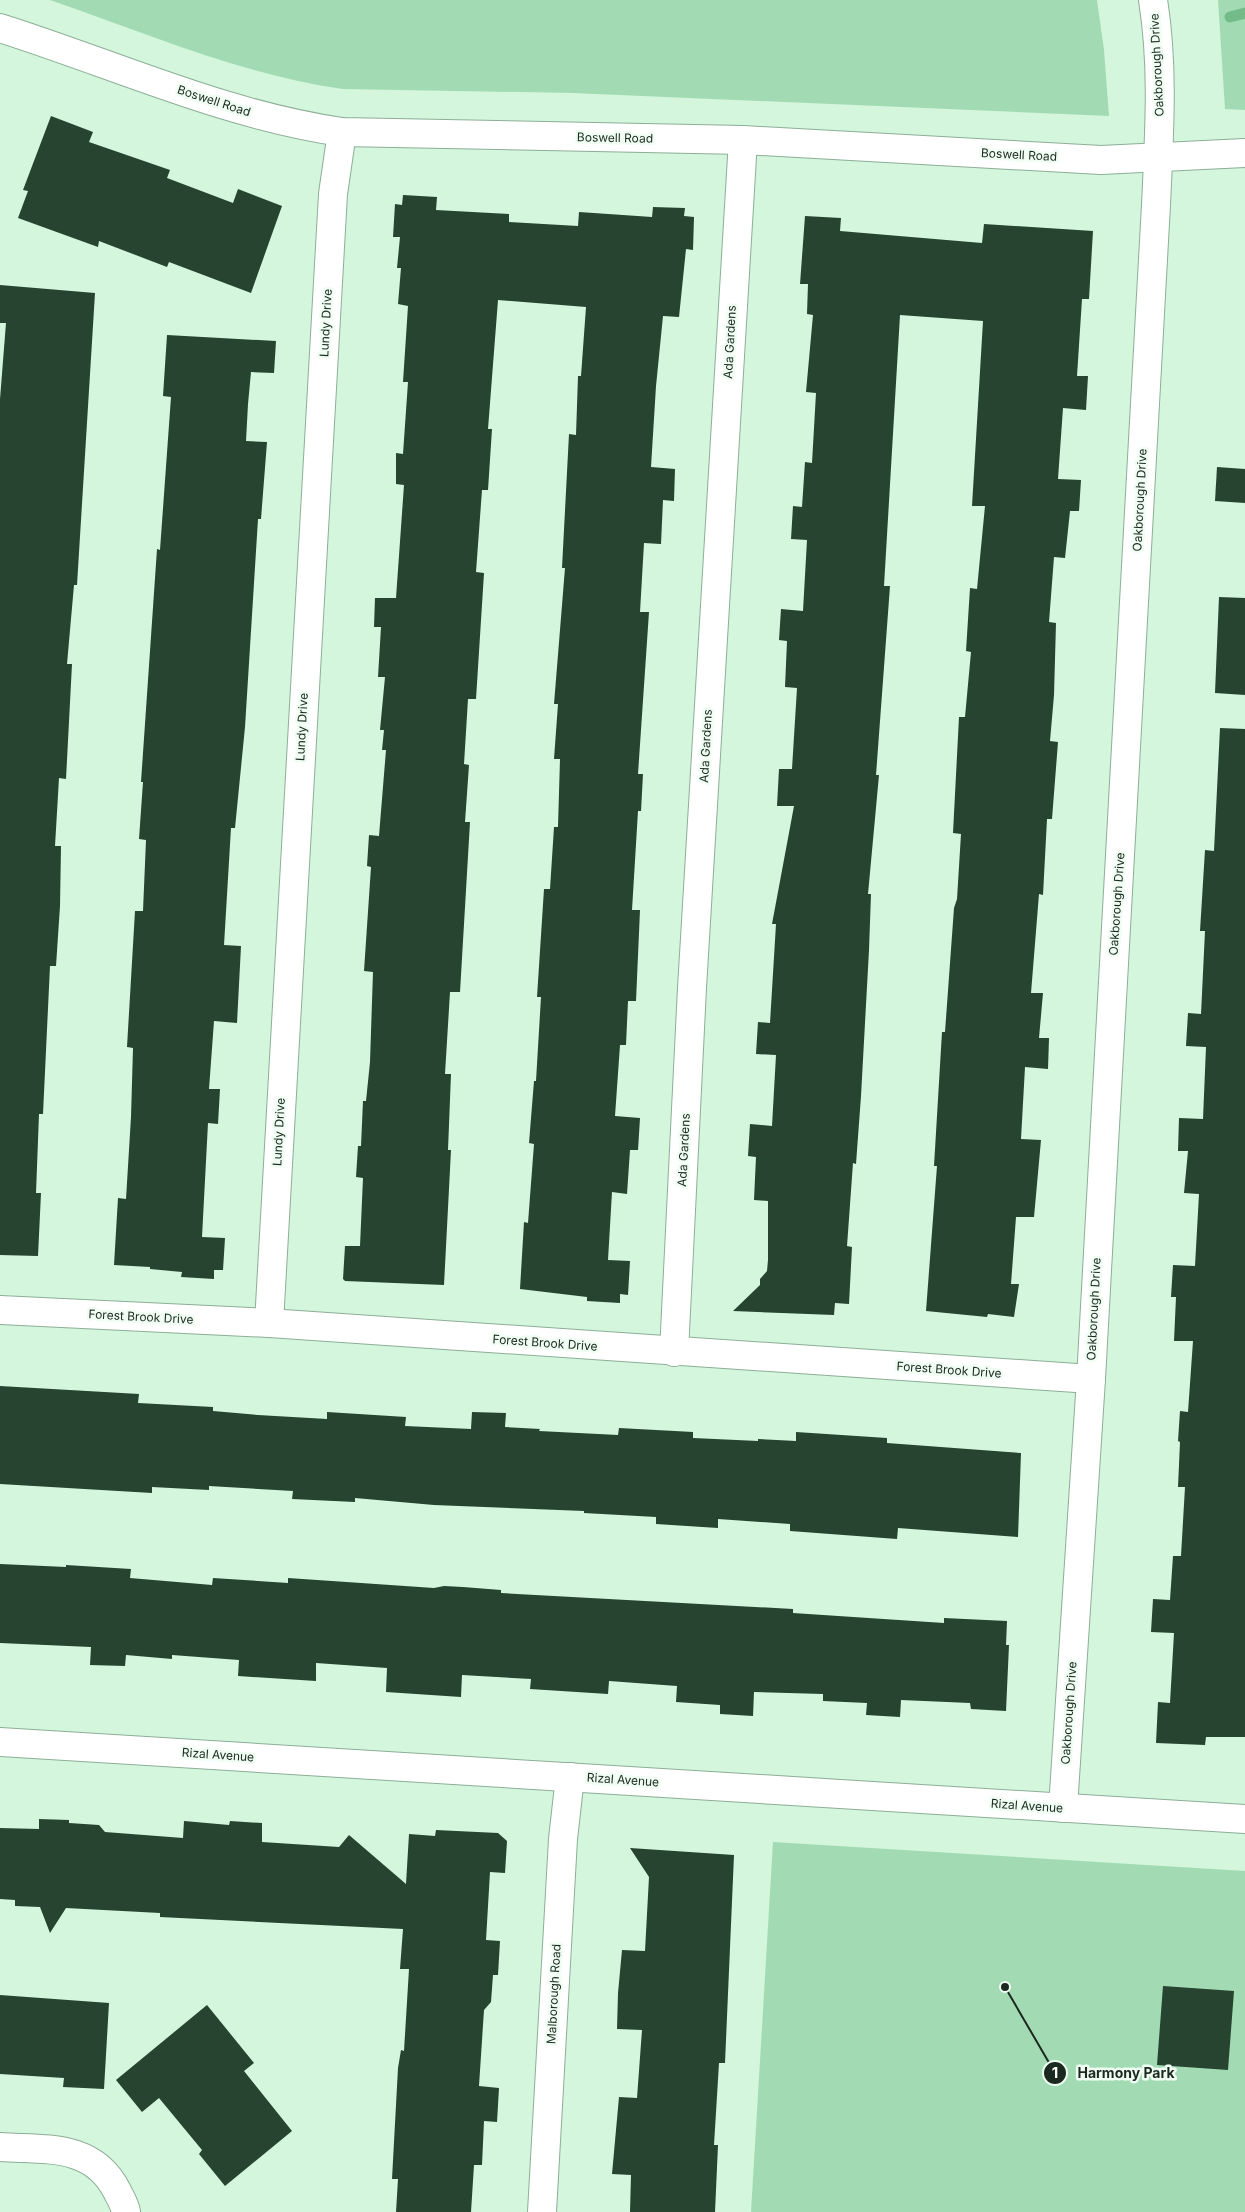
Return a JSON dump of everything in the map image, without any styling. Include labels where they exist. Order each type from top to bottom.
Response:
[{"type":"street","name":"Oakborough Drive","points":[[1063,1808],[1091,1379],[1158,156],[1161,94],[1153,0]]},
{"type":"street","name":"Boswell Road","points":[[2,35],[238,110],[299,126],[342,132],[743,140],[1101,160],[1245,153]]},
{"type":"street","name":"Lundy Drive","points":[[268,1323],[333,194],[342,132]]},
{"type":"street","name":"Ada Gardens","points":[[674,1352],[693,968],[743,140]]},
{"type":"street","name":"Forest Brook Drive","points":[[0,1310],[268,1323],[1091,1379]]},
{"type":"street","name":"Rizal Avenue","points":[[0,1742],[1245,1819]]},
{"type":"street","name":"Malborough Road","points":[[542,2212],[563,1839],[570,1777]]},
{"type":"street","points":[[0,2147],[70,2152],[92,2162],[110,2178],[126,2212]]},
{"type":"green space","points":[[50,0],[1097,0],[1104,50],[1109,116],[573,93],[343,89],[305,83],[231,63]]},
{"type":"green space","points":[[1218,0],[1245,0],[1245,110],[1225,109]]},
{"type":"green space","points":[[773,1842],[1245,1871],[1245,2212],[751,2212]]},
{"type":"building","points":[[51,116],[93,132],[89,142],[170,170],[167,178],[233,203],[238,189],[282,206],[251,293],[169,262],[167,267],[99,241],[98,247],[18,218],[28,191],[23,190]]},
{"type":"building","points":[[403,195],[437,197],[436,210],[509,214],[509,222],[578,226],[579,212],[652,217],[653,207],[685,208],[684,216],[694,217],[693,250],[686,249],[679,317],[663,316],[656,386],[651,467],[675,469],[674,501],[663,500],[661,544],[644,543],[640,612],[649,612],[638,774],[643,774],[641,811],[638,811],[632,910],[640,910],[636,1001],[628,1001],[626,1045],[620,1045],[615,1116],[640,1118],[638,1150],[630,1150],[627,1194],[612,1192],[608,1260],[630,1261],[628,1295],[620,1294],[620,1303],[587,1301],[587,1297],[520,1289],[524,1222],[528,1223],[534,1144],[529,1143],[534,1081],[536,1081],[541,997],[537,997],[544,889],[550,889],[554,827],[558,827],[560,759],[554,759],[558,704],[554,704],[565,568],[562,568],[569,434],[576,435],[578,376],[581,376],[586,307],[498,300],[488,429],[492,429],[488,490],[482,490],[476,572],[484,573],[476,699],[468,699],[464,764],[469,765],[465,822],[470,822],[460,992],[450,992],[445,1074],[451,1074],[448,1150],[451,1150],[444,1285],[345,1281],[343,1279],[345,1246],[360,1246],[363,1178],[356,1177],[358,1146],[361,1146],[363,1101],[366,1101],[370,1062],[373,972],[364,971],[371,867],[367,866],[369,835],[379,836],[386,750],[382,750],[384,730],[380,730],[385,677],[378,677],[381,627],[374,627],[375,598],[396,598],[404,485],[396,484],[396,453],[403,454],[408,382],[403,382],[408,306],[398,304],[401,268],[397,268],[400,237],[393,237],[395,204],[402,205]]},
{"type":"building","points":[[805,216],[841,218],[840,231],[982,243],[984,224],[1093,231],[1089,299],[1082,299],[1077,376],[1088,376],[1086,410],[1063,408],[1058,479],[1081,480],[1079,511],[1070,511],[1065,558],[1054,557],[1049,622],[1056,623],[1054,695],[1050,741],[1058,742],[1052,819],[1047,819],[1043,895],[1039,894],[1031,993],[1043,993],[1039,1038],[1049,1038],[1048,1069],[1025,1067],[1021,1139],[1041,1140],[1034,1217],[1016,1217],[1011,1284],[1019,1284],[1014,1317],[988,1314],[987,1317],[926,1311],[937,1166],[934,1166],[942,1032],[945,1032],[961,834],[953,833],[959,717],[965,717],[971,652],[966,651],[970,588],[977,589],[985,506],[972,506],[983,321],[900,315],[884,586],[890,586],[876,775],[879,775],[868,894],[871,894],[861,1096],[856,1164],[853,1163],[847,1246],[852,1247],[849,1304],[835,1303],[834,1315],[733,1311],[760,1285],[760,1279],[767,1271],[768,1260],[768,1201],[754,1200],[756,1157],[748,1156],[750,1124],[772,1126],[776,1055],[756,1054],[758,1022],[770,1023],[776,924],[772,924],[794,806],[777,806],[779,769],[792,769],[797,688],[785,687],[787,641],[779,640],[781,609],[803,611],[807,540],[791,539],[793,506],[802,507],[805,462],[812,463],[816,393],[806,392],[813,315],[807,314],[808,284],[800,284]]},
{"type":"building","points":[[0,285],[95,293],[77,585],[74,585],[67,664],[72,664],[66,779],[59,778],[55,846],[61,846],[56,966],[50,966],[43,1114],[39,1114],[36,1193],[41,1193],[38,1256],[0,1255],[0,399],[6,323],[0,323]]},
{"type":"building","points":[[167,335],[276,341],[274,373],[251,372],[248,404],[246,441],[267,442],[261,519],[258,519],[245,727],[235,828],[231,828],[224,945],[241,946],[237,1023],[214,1021],[209,1089],[220,1089],[218,1124],[208,1123],[202,1237],[225,1238],[223,1270],[214,1270],[214,1279],[181,1277],[182,1272],[150,1269],[150,1267],[114,1265],[118,1198],[126,1199],[131,1117],[133,1048],[127,1047],[135,911],[143,911],[146,840],[139,839],[143,782],[141,782],[157,549],[160,550],[171,397],[163,396]]},
{"type":"building","points":[[1217,467],[1245,469],[1245,503],[1215,501]]},
{"type":"building","points":[[1219,597],[1245,598],[1245,695],[1215,693]]},
{"type":"building","points":[[1220,728],[1245,729],[1245,1737],[1206,1737],[1205,1745],[1156,1743],[1158,1702],[1170,1703],[1174,1633],[1151,1632],[1153,1599],[1170,1600],[1173,1556],[1181,1556],[1185,1487],[1178,1487],[1180,1442],[1178,1441],[1180,1411],[1188,1412],[1193,1341],[1174,1341],[1176,1297],[1171,1297],[1173,1265],[1195,1266],[1199,1194],[1184,1193],[1188,1151],[1178,1151],[1179,1118],[1203,1119],[1206,1047],[1186,1046],[1188,1013],[1201,1014],[1205,931],[1200,931],[1205,850],[1214,851]]},
{"type":"building","points":[[0,1386],[139,1394],[138,1403],[213,1407],[213,1411],[258,1415],[327,1419],[327,1412],[406,1417],[405,1426],[471,1429],[472,1412],[506,1413],[505,1427],[540,1429],[539,1431],[618,1435],[619,1428],[693,1432],[693,1438],[758,1441],[758,1439],[796,1441],[796,1432],[887,1438],[887,1443],[1021,1453],[1018,1537],[898,1528],[897,1539],[790,1531],[790,1524],[718,1519],[718,1528],[656,1524],[656,1517],[584,1513],[584,1511],[434,1505],[355,1498],[355,1502],[292,1499],[293,1491],[209,1486],[209,1490],[152,1487],[152,1493],[0,1484]]},
{"type":"building","points":[[0,1564],[66,1567],[66,1565],[131,1569],[130,1578],[212,1585],[213,1578],[288,1583],[288,1578],[434,1588],[444,1586],[463,1587],[501,1590],[501,1593],[793,1609],[793,1613],[944,1623],[944,1618],[1007,1621],[1006,1645],[1009,1645],[1006,1711],[971,1709],[970,1703],[901,1700],[900,1717],[866,1715],[867,1703],[823,1701],[823,1694],[754,1692],[753,1716],[720,1714],[720,1705],[676,1702],[677,1686],[609,1681],[608,1694],[530,1689],[531,1679],[462,1675],[461,1697],[386,1692],[387,1668],[316,1663],[316,1681],[238,1676],[239,1660],[172,1655],[172,1659],[126,1655],[125,1666],[90,1665],[91,1647],[0,1643]]},
{"type":"building","points":[[39,1819],[69,1820],[69,1823],[99,1825],[105,1832],[183,1838],[184,1821],[229,1825],[230,1821],[262,1823],[262,1842],[339,1847],[349,1835],[406,1884],[409,1834],[435,1836],[436,1830],[498,1833],[507,1841],[505,1873],[490,1872],[486,1940],[500,1941],[498,1975],[493,1975],[491,2002],[484,2010],[479,2086],[499,2088],[497,2122],[484,2121],[482,2165],[474,2165],[471,2212],[396,2212],[398,2179],[392,2179],[398,2068],[401,2050],[404,2051],[409,1969],[400,1969],[403,1929],[160,1917],[160,1913],[66,1908],[50,1933],[40,1907],[15,1906],[15,1900],[0,1899],[0,1828],[39,1829]]},
{"type":"building","points":[[630,1848],[734,1855],[725,2063],[719,2063],[714,2145],[718,2145],[715,2212],[630,2212],[631,2175],[612,2174],[619,2097],[637,2098],[642,2030],[617,2029],[622,1950],[645,1951],[649,1877]]},
{"type":"building","points":[[1163,1986],[1234,1991],[1228,2070],[1157,2065]]},
{"type":"building","points":[[0,1995],[109,2003],[104,2089],[63,2087],[64,2078],[0,2074]]},
{"type":"building","points":[[207,2005],[254,2063],[244,2071],[292,2131],[225,2186],[199,2154],[202,2150],[159,2098],[142,2112],[116,2080]]},
{"type":"waterway","points":[[1230,17],[1245,13]]},
{"type":"place","name":"Harmony Park","points":[[1005,1987]]}]
